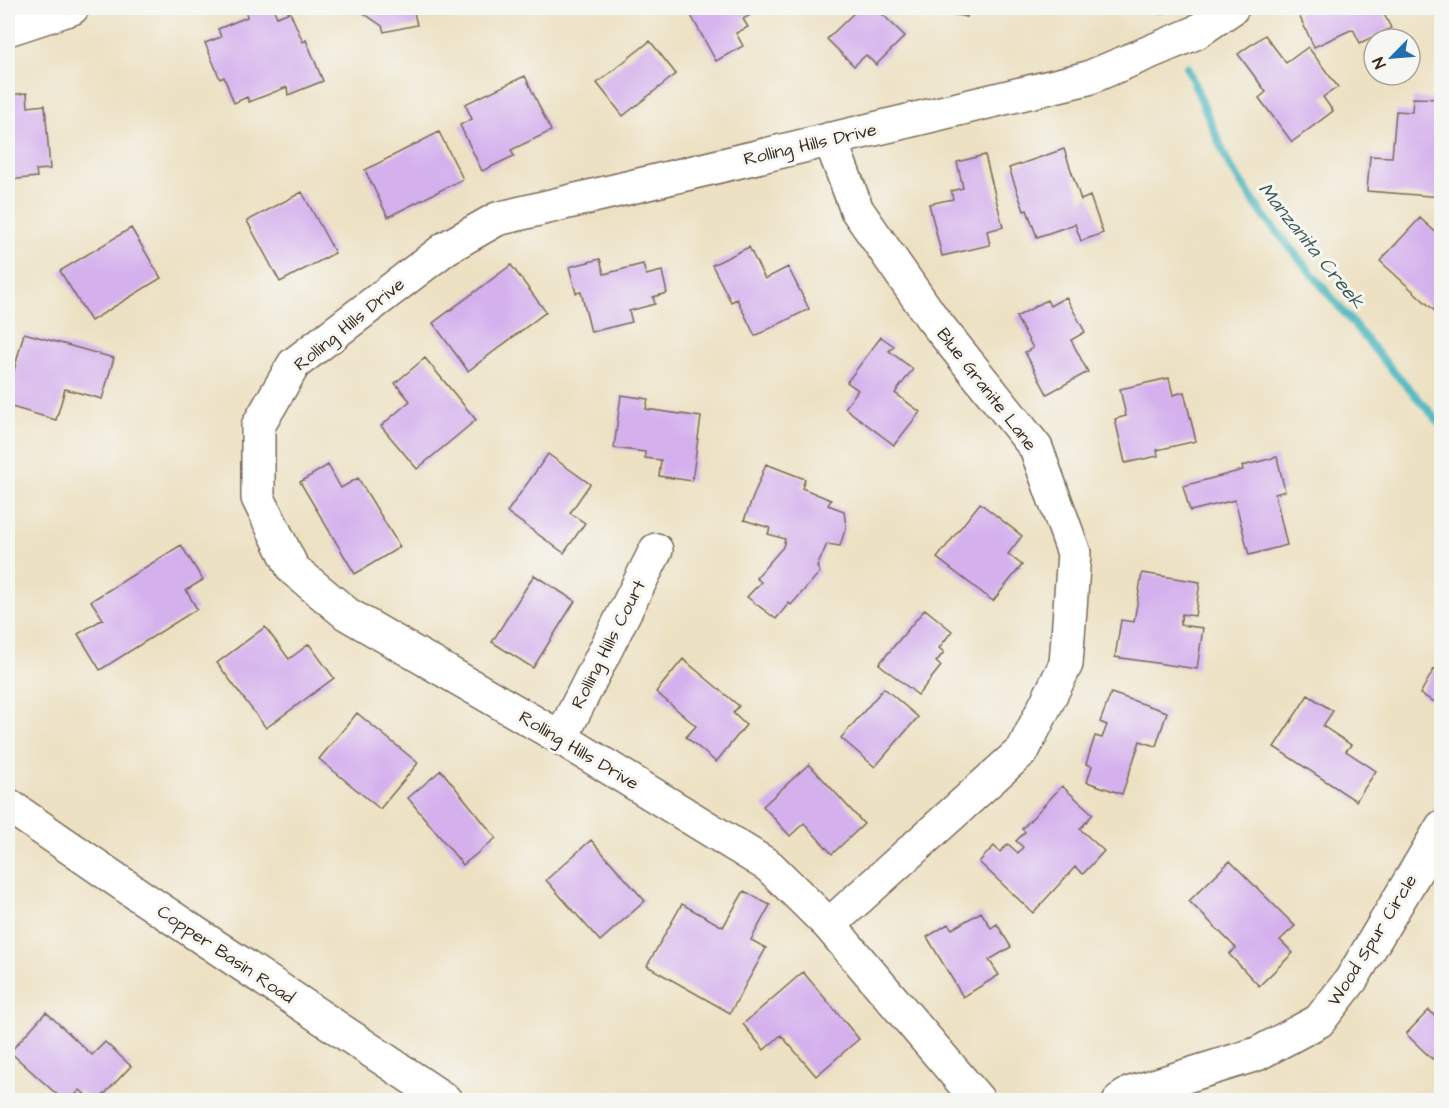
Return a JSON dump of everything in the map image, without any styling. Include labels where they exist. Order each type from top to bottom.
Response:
[{"type":"street","points":[[8,29],[72,8]]},
{"type":"street","name":"Rolling Hills Drive","points":[[978,1101],[829,925],[769,866],[561,738],[347,614],[293,569],[258,498],[258,426],[294,364],[446,248],[497,219],[1088,78],[1195,33],[1232,8]]},
{"type":"street","name":"Blue Granite Lane","points":[[829,925],[1023,750],[1066,664],[1074,553],[1036,448],[933,318],[857,210],[830,139]]},
{"type":"street","name":"Rolling Hills Court","points":[[561,738],[656,550]]},
{"type":"street","name":"Copper Basin Road","points":[[8,805],[445,1101]]},
{"type":"street","name":"Wood Spur Circle","points":[[1120,1101],[1131,1092],[1257,1054],[1319,1021],[1351,980],[1442,827]]},
{"type":"building","points":[[273,8],[277,17],[290,12],[303,42],[306,40],[323,81],[288,95],[287,87],[249,102],[247,97],[234,103],[224,77],[220,79],[205,43],[221,37],[218,29],[247,17],[245,9]]},
{"type":"building","points":[[356,8],[413,8],[417,25],[384,32],[382,26]]},
{"type":"building","points":[[687,8],[763,8],[743,19],[748,27],[736,33],[743,46],[716,61]]},
{"type":"building","points":[[859,8],[876,8],[905,36],[876,65],[866,55],[854,66],[827,39]]},
{"type":"building","points":[[932,8],[969,8],[967,17],[932,10]]},
{"type":"building","points":[[1309,8],[1398,8],[1384,14],[1390,27],[1362,27],[1362,42],[1360,43],[1353,29],[1314,47],[1298,13]]},
{"type":"building","points":[[1265,35],[1286,63],[1308,47],[1338,87],[1323,97],[1333,111],[1292,142],[1259,98],[1266,92],[1238,54]]},
{"type":"building","points":[[650,41],[676,74],[623,116],[597,83]]},
{"type":"building","points":[[525,76],[551,131],[511,150],[514,156],[482,171],[460,125],[472,119],[465,104]]},
{"type":"building","points":[[27,93],[28,107],[45,105],[50,169],[36,170],[37,177],[8,180],[8,95]]},
{"type":"building","points":[[1413,98],[1442,99],[1442,197],[1367,191],[1370,156],[1392,157],[1396,111],[1412,112]]},
{"type":"building","points":[[439,132],[463,179],[388,217],[365,170]]},
{"type":"building","points":[[1064,149],[1081,200],[1090,196],[1103,233],[1081,241],[1075,224],[1037,237],[1027,210],[1024,211],[1009,168]]},
{"type":"building","points":[[985,155],[1003,227],[987,231],[990,245],[942,256],[929,204],[953,199],[951,191],[963,188],[957,162]]},
{"type":"building","points":[[302,192],[335,253],[280,282],[247,221]]},
{"type":"building","points":[[1420,218],[1442,238],[1442,306],[1436,312],[1380,261]]},
{"type":"building","points":[[131,228],[161,278],[91,321],[60,271]]},
{"type":"building","points":[[749,247],[765,279],[788,267],[809,309],[755,336],[737,299],[731,302],[712,265]]},
{"type":"building","points":[[600,259],[604,274],[643,264],[646,275],[662,271],[667,293],[653,297],[655,304],[629,311],[632,322],[591,332],[581,292],[576,293],[569,267]]},
{"type":"building","points":[[511,265],[546,312],[468,371],[433,323]]},
{"type":"building","points":[[1066,297],[1085,332],[1071,340],[1088,372],[1047,394],[1025,352],[1033,348],[1016,317],[1047,300],[1050,306]]},
{"type":"building","points":[[24,333],[114,358],[102,399],[65,389],[56,420],[8,406],[8,393]]},
{"type":"building","points":[[881,337],[894,346],[889,351],[913,369],[895,393],[920,412],[894,445],[845,408],[858,390],[847,382]]},
{"type":"building","points":[[425,358],[476,420],[417,469],[381,426],[410,401],[395,383]]},
{"type":"building","points":[[1169,378],[1173,395],[1184,392],[1196,441],[1157,450],[1158,456],[1125,463],[1115,419],[1126,416],[1120,389]]},
{"type":"building","points":[[621,395],[648,399],[646,409],[701,417],[692,481],[659,476],[661,460],[645,458],[645,452],[614,448]]},
{"type":"building","points":[[548,454],[590,484],[570,513],[585,523],[564,553],[507,512]]},
{"type":"building","points":[[1277,457],[1285,491],[1275,494],[1287,545],[1249,555],[1235,500],[1190,511],[1183,486],[1243,470],[1242,466]]},
{"type":"building","points":[[766,464],[805,479],[802,488],[831,500],[828,505],[844,511],[846,527],[840,546],[827,544],[817,567],[820,572],[776,619],[747,597],[761,582],[756,578],[783,547],[785,539],[768,534],[770,528],[744,520]]},
{"type":"building","points":[[328,465],[341,488],[358,478],[400,547],[355,574],[300,482]]},
{"type":"building","points":[[980,503],[1022,536],[1008,554],[1022,565],[993,601],[937,558]]},
{"type":"building","points":[[181,545],[203,580],[186,590],[197,609],[100,670],[78,634],[103,619],[91,601]]},
{"type":"building","points":[[1142,573],[1200,582],[1195,616],[1182,614],[1180,625],[1203,628],[1197,669],[1115,657],[1121,620],[1134,622]]},
{"type":"building","points":[[534,575],[575,601],[533,668],[492,642]]},
{"type":"building","points":[[925,609],[952,631],[939,648],[944,652],[936,662],[941,666],[918,695],[879,664]]},
{"type":"building","points":[[265,627],[289,659],[309,644],[334,678],[266,728],[217,663]]},
{"type":"building","points":[[683,659],[739,706],[733,713],[746,725],[716,762],[686,737],[696,726],[656,692]]},
{"type":"building","points":[[1434,669],[1442,673],[1442,706],[1420,694]]},
{"type":"building","points":[[884,688],[918,717],[875,767],[841,738]]},
{"type":"building","points":[[1111,693],[1167,712],[1156,746],[1140,741],[1122,794],[1087,782],[1092,766],[1086,764],[1095,736],[1102,738],[1107,725],[1100,722]]},
{"type":"building","points":[[1308,695],[1333,711],[1323,726],[1351,745],[1346,751],[1376,771],[1356,801],[1274,747]]},
{"type":"building","points":[[357,713],[418,763],[380,809],[319,759]]},
{"type":"building","points":[[809,764],[864,824],[832,854],[804,823],[790,836],[763,806]]},
{"type":"building","points":[[441,770],[496,838],[463,865],[408,798]]},
{"type":"building","points":[[1062,786],[1093,814],[1080,829],[1104,851],[1083,874],[1075,867],[1033,913],[979,862],[994,846],[1000,852],[1008,844],[1018,853],[1023,847],[1016,841],[1025,832],[1022,829]]},
{"type":"building","points":[[591,840],[645,901],[600,941],[546,880]]},
{"type":"building","points":[[1230,861],[1295,926],[1280,940],[1293,953],[1259,986],[1229,954],[1236,948],[1189,901]]},
{"type":"building","points":[[744,891],[770,905],[751,940],[766,948],[730,1013],[647,966],[682,904],[723,927]]},
{"type":"building","points":[[981,912],[991,928],[997,924],[1011,947],[989,960],[999,975],[963,997],[927,937],[948,924],[952,929]]},
{"type":"building","points":[[803,972],[859,1039],[816,1076],[781,1035],[764,1050],[743,1024]]},
{"type":"building","points":[[1429,1010],[1439,1020],[1442,1017],[1442,1052],[1440,1051],[1432,1059],[1406,1034]]},
{"type":"building","points":[[46,1012],[92,1055],[105,1042],[131,1066],[99,1100],[91,1100],[80,1090],[70,1100],[63,1100],[10,1052]]},
{"type":"waterway","name":"Manzanita Creek","points":[[1148,8],[1160,10]]},
{"type":"waterway","name":"Manzanita Creek","points":[[1187,67],[1229,165],[1263,215],[1386,363],[1442,425]]}]
